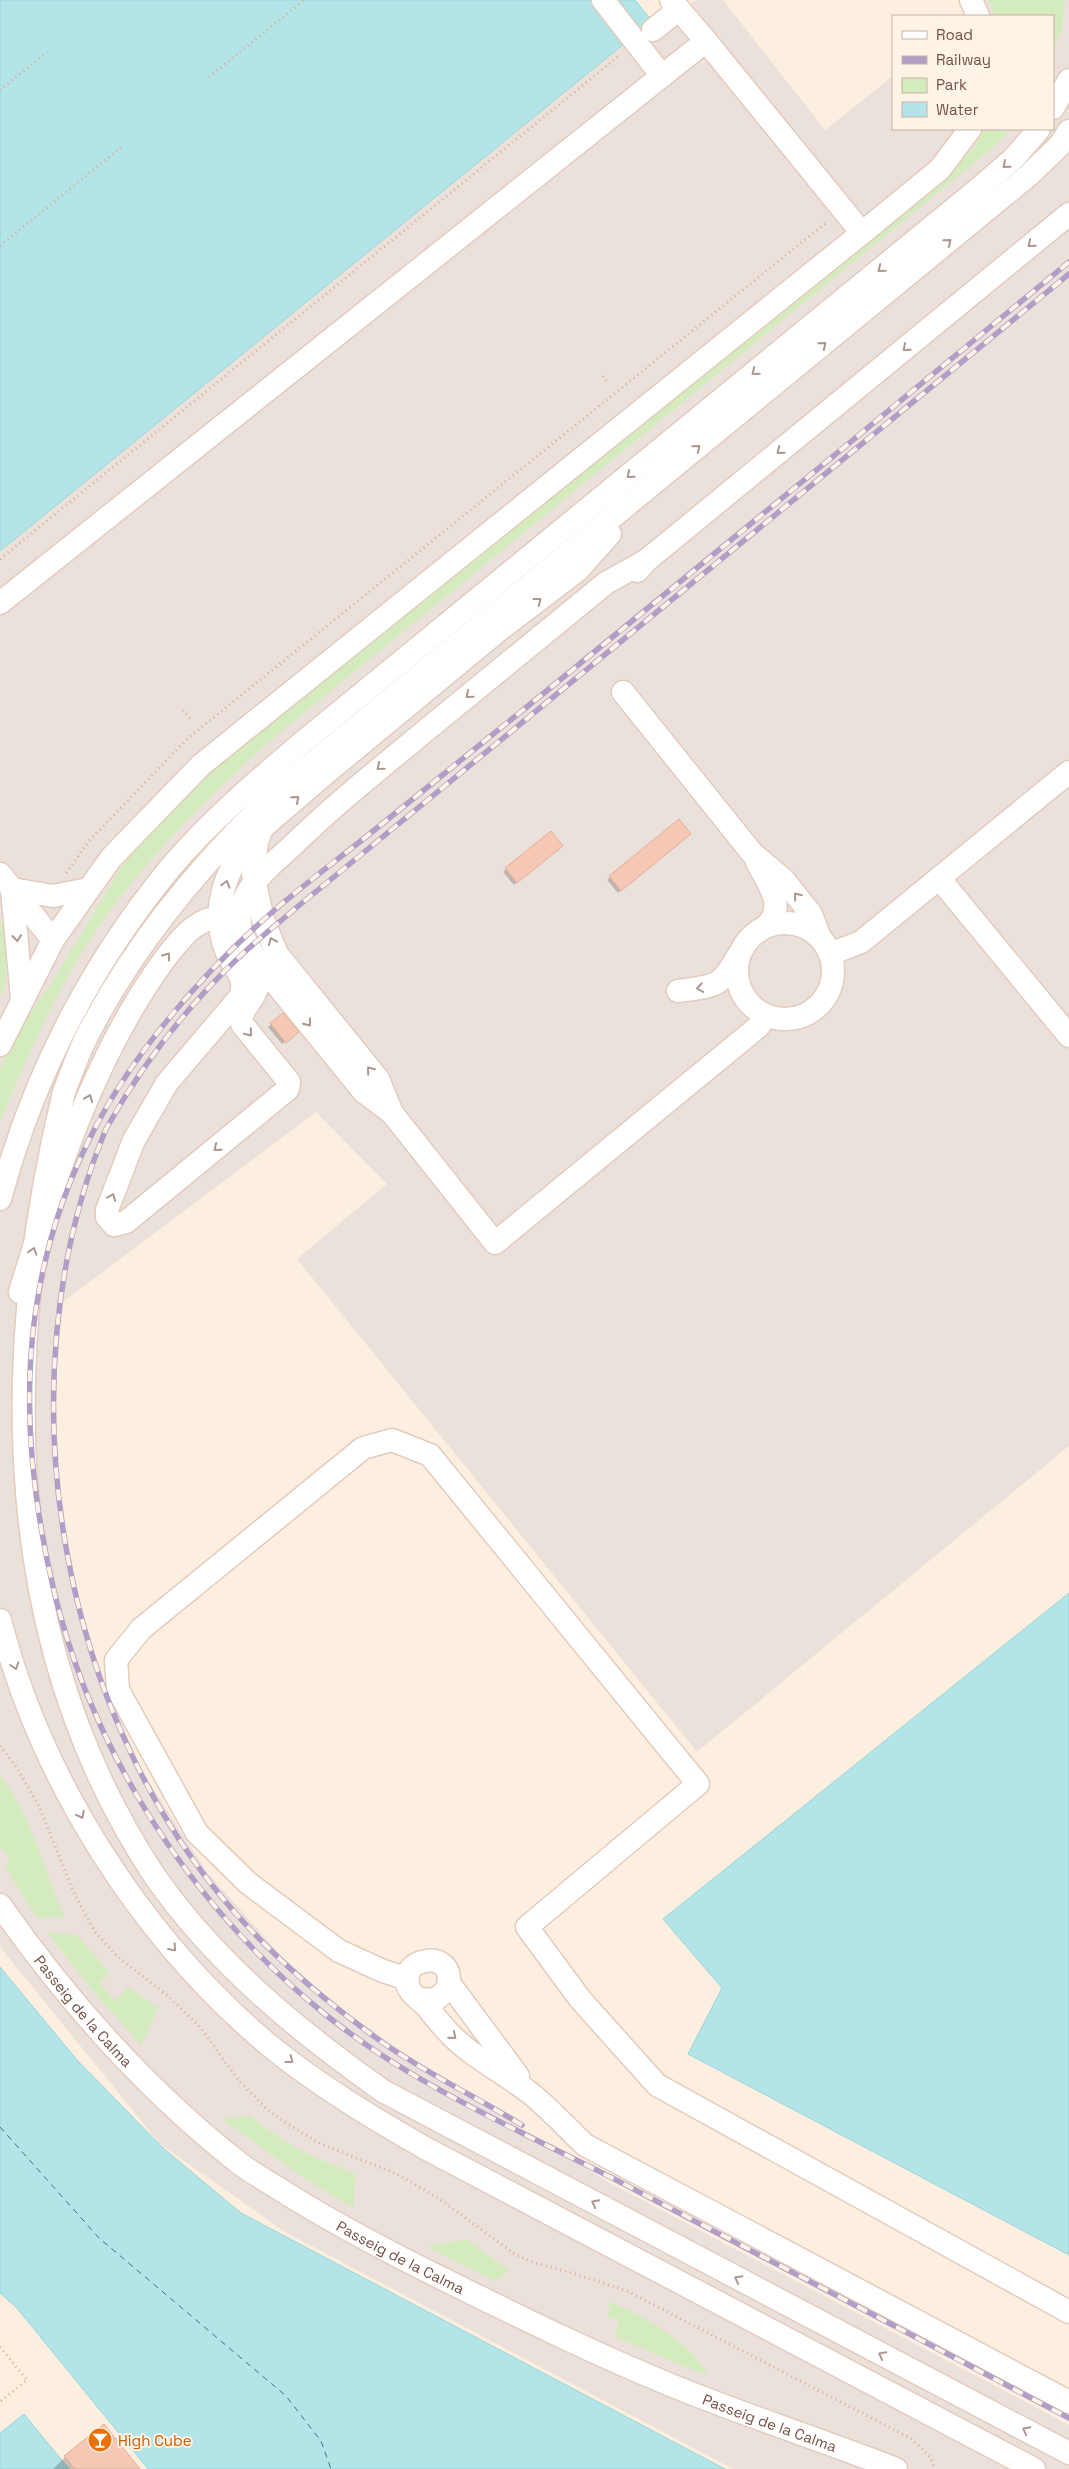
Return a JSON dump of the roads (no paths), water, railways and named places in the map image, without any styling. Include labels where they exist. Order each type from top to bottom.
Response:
[{"type":"street","points":[[603,0],[644,36],[662,76]]},
{"type":"street","points":[[972,0],[978,15]]},
{"type":"street","points":[[644,36],[675,5],[706,40],[862,233]]},
{"type":"street","points":[[0,603],[706,40]]},
{"type":"street","points":[[1054,106],[1069,80]]},
{"type":"street","points":[[0,1045],[53,940],[111,858],[200,765],[862,233],[940,168],[969,130]]},
{"type":"street","points":[[0,1199],[28,1111],[79,1000],[122,933],[148,898],[172,867],[218,817],[303,742],[977,190],[1014,158],[1037,130]]},
{"type":"street","points":[[7,1310],[11,1272],[26,1203],[52,1120],[86,1038],[132,959],[157,922],[206,863],[270,798],[1029,175],[1060,145],[1069,131]]},
{"type":"street","points":[[494,693],[616,593],[647,560],[1069,214]]},
{"type":"street","points":[[6,1338],[46,1208],[107,1054],[146,984],[179,940],[200,923],[220,919],[231,923],[240,932],[255,958],[258,986],[256,995],[244,1010],[241,1019],[242,1024],[289,1082],[288,1089],[126,1222],[114,1225],[107,1216],[107,1210],[134,1140],[167,1083],[240,997],[243,991],[242,978],[224,944],[220,919],[222,895],[234,860],[262,828],[326,773],[499,630],[578,570],[659,479]]},
{"type":"street","points":[[240,932],[240,914],[245,897],[255,883],[349,792],[606,583],[647,560]]},
{"type":"street","points":[[442,716],[440,709],[442,691],[483,653],[499,630]]},
{"type":"street","points":[[623,692],[752,853],[784,880],[811,914],[833,969],[831,984],[825,998],[814,1010],[800,1017],[785,1020],[765,1016],[745,998],[738,983],[737,966],[740,953]]},
{"type":"street","points":[[825,946],[861,942],[1069,772]]},
{"type":"street","points":[[262,828],[253,862],[255,883],[263,920],[277,954],[281,974]]},
{"type":"street","points":[[752,853],[776,903],[776,913],[773,920],[766,927]]},
{"type":"street","points":[[939,878],[1069,1036]]},
{"type":"street","points":[[6,882],[53,896],[89,889]]},
{"type":"street","points":[[6,882],[53,940]]},
{"type":"street","points":[[6,882],[22,999]]},
{"type":"street","points":[[678,991],[710,986],[721,982],[728,975],[740,953],[754,934],[766,927],[779,923],[795,924],[809,929],[825,946]]},
{"type":"street","points":[[255,958],[281,974],[378,1079],[392,1113],[495,1243],[758,1027],[765,1016]]},
{"type":"street","points":[[408,1979],[383,1971],[339,1951],[248,1883],[197,1833],[118,1690],[116,1660],[141,1629],[356,1454],[364,1448],[392,1440],[430,1455],[698,1784],[527,1927],[580,1999],[657,2085],[1069,2312]]},
{"type":"street","points":[[6,1482],[13,1538],[30,1615],[52,1683],[83,1754],[122,1826],[156,1878],[196,1928],[242,1979],[288,2021],[384,2091],[1069,2453]]},
{"type":"street","points":[[0,1620],[24,1694],[51,1757],[92,1837],[130,1895],[172,1948],[220,2001],[270,2046],[364,2114],[425,2148],[1034,2469]]},
{"type":"street","name":"Passeig de la Calma","points":[[0,1905],[42,1965],[95,2029],[144,2080],[241,2164],[298,2201],[357,2237],[577,2343],[688,2392],[896,2469]]},
{"type":"street","points":[[530,2093],[449,1983],[446,1969],[441,1963],[429,1959],[422,1960],[413,1966],[408,1979],[412,1992],[450,2035],[530,2093],[585,2145],[1069,2402]]},
{"type":"street","points":[[421,2000],[428,2001],[441,1996],[449,1983]]},
{"type":"water","points":[[0,0],[635,0],[652,21],[0,551]]},
{"type":"water","points":[[1069,1593],[1069,2255],[688,2054],[722,1988],[663,1919]]},
{"type":"water","points":[[0,1967],[77,2060],[163,2148],[241,2213],[725,2469],[148,2469],[16,2307],[0,2293]]},
{"type":"water","points":[[24,2414],[69,2469],[0,2469],[0,2433]]},
{"type":"railway","points":[[1069,262],[610,639],[288,899],[237,944],[191,993],[168,1019],[128,1073],[94,1130],[69,1186],[50,1242],[37,1299],[31,1356],[30,1414],[33,1472],[54,1591],[71,1651],[94,1710],[121,1768],[153,1822],[190,1875],[230,1924],[274,1969],[321,2011],[355,2037],[428,2084],[678,2212],[1069,2418]]},
{"type":"railway","points":[[522,2125],[386,2045],[332,2004],[281,1960],[249,1928],[184,1846],[131,1754],[92,1653],[66,1548],[54,1440],[57,1333],[74,1228],[106,1129],[119,1106],[148,1062],[180,1020],[241,955],[1069,274]]},
{"type":"place","name":"High Cube","points":[[100,2440]]}]
